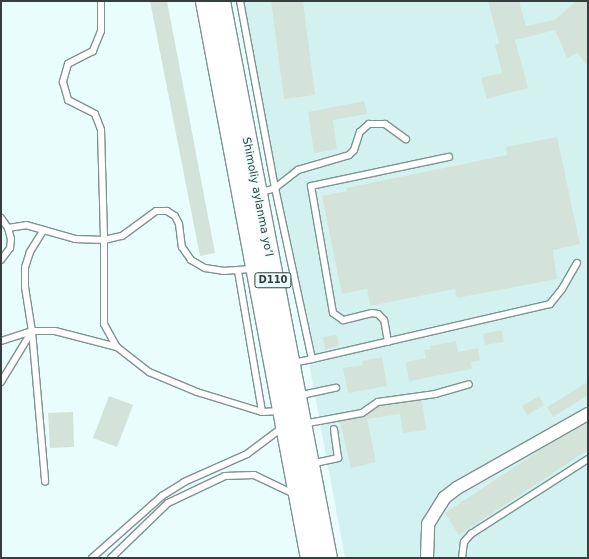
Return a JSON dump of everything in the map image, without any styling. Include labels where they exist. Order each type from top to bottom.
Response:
[{"type":"main road","name":"Shimoliy aylanma yoʻl","points":[[205,1],[254,268],[289,420],[298,497],[310,558]]},
{"type":"main road","name":"Shimoliy aylanma yoʻl","points":[[220,1],[257,193],[254,268],[289,364],[296,396],[289,420],[309,465],[327,558]]},
{"type":"street","points":[[427,558],[428,524],[444,498],[457,488],[588,414]]},
{"type":"lane","points":[[101,1],[101,31],[94,51],[68,64],[63,82],[68,100],[95,114],[101,130],[104,240],[104,324],[107,333],[117,347],[149,372],[197,392],[289,420],[362,413],[378,402],[435,394],[469,384]]},
{"type":"lane","points":[[240,1],[275,188],[312,359]]},
{"type":"lane","points":[[257,193],[275,188],[298,170],[349,156],[354,150],[360,132],[369,124],[385,124],[406,139]]},
{"type":"lane","points":[[388,342],[384,320],[378,314],[372,313],[343,320],[334,313],[311,186],[448,157]]},
{"type":"lane","points":[[8,228],[26,226],[75,239],[104,240],[122,236],[156,211],[167,211],[175,216],[179,224],[182,247],[191,260],[205,268],[254,268],[262,412]]},
{"type":"lane","points":[[1,218],[8,228],[10,248],[1,260]]},
{"type":"lane","points":[[43,231],[30,252],[25,267],[25,287],[32,331],[45,481]]},
{"type":"lane","points":[[289,364],[550,304],[562,289],[577,262]]},
{"type":"lane","points":[[1,341],[32,331],[55,331],[117,347]]},
{"type":"lane","points":[[1,382],[32,331]]},
{"type":"lane","points":[[296,396],[336,388]]},
{"type":"lane","points":[[92,558],[162,496],[213,468],[247,454],[289,420]]},
{"type":"lane","points":[[309,465],[338,458],[334,429]]},
{"type":"lane","points":[[462,558],[464,542],[471,534],[588,459]]},
{"type":"lane","points":[[111,558],[168,503],[225,476],[254,475],[298,497]]},
{"type":"shaded area","points":[[242,1],[588,1],[588,558],[345,558]]},
{"type":"building","points":[[150,1],[167,1],[215,253],[200,256]]},
{"type":"building","points":[[271,1],[303,1],[315,95],[284,99]]},
{"type":"building","points":[[488,1],[519,1],[526,26],[555,20],[576,1],[588,1],[588,66],[577,53],[567,58],[555,30],[515,40],[528,88],[487,99],[481,78],[502,73],[495,45],[499,43]]},
{"type":"building","points":[[364,101],[367,114],[333,120],[337,149],[314,153],[308,112]]},
{"type":"building","points":[[557,137],[580,244],[553,250],[557,279],[457,298],[455,289],[370,306],[367,289],[342,294],[322,196],[347,191],[346,188],[507,155],[506,147]]},
{"type":"building","points":[[502,330],[504,342],[485,345],[483,334]]},
{"type":"building","points":[[337,335],[339,346],[325,349],[323,337]]},
{"type":"building","points":[[456,341],[458,352],[478,348],[480,360],[471,362],[472,369],[409,381],[406,362],[426,358],[424,350],[431,349],[430,346]]},
{"type":"building","points":[[382,357],[387,386],[348,393],[343,368],[363,365],[362,361]]},
{"type":"building","points":[[588,382],[588,395],[553,417],[547,407]]},
{"type":"building","points":[[109,396],[133,405],[117,447],[93,438]]},
{"type":"building","points":[[539,396],[544,405],[527,415],[522,406]]},
{"type":"building","points":[[422,400],[426,430],[403,433],[400,414],[367,419],[376,462],[351,468],[340,422],[363,417],[380,406]]},
{"type":"building","points":[[73,412],[74,447],[50,448],[48,413]]},
{"type":"building","points":[[588,423],[588,450],[459,535],[445,513],[548,445]]}]
